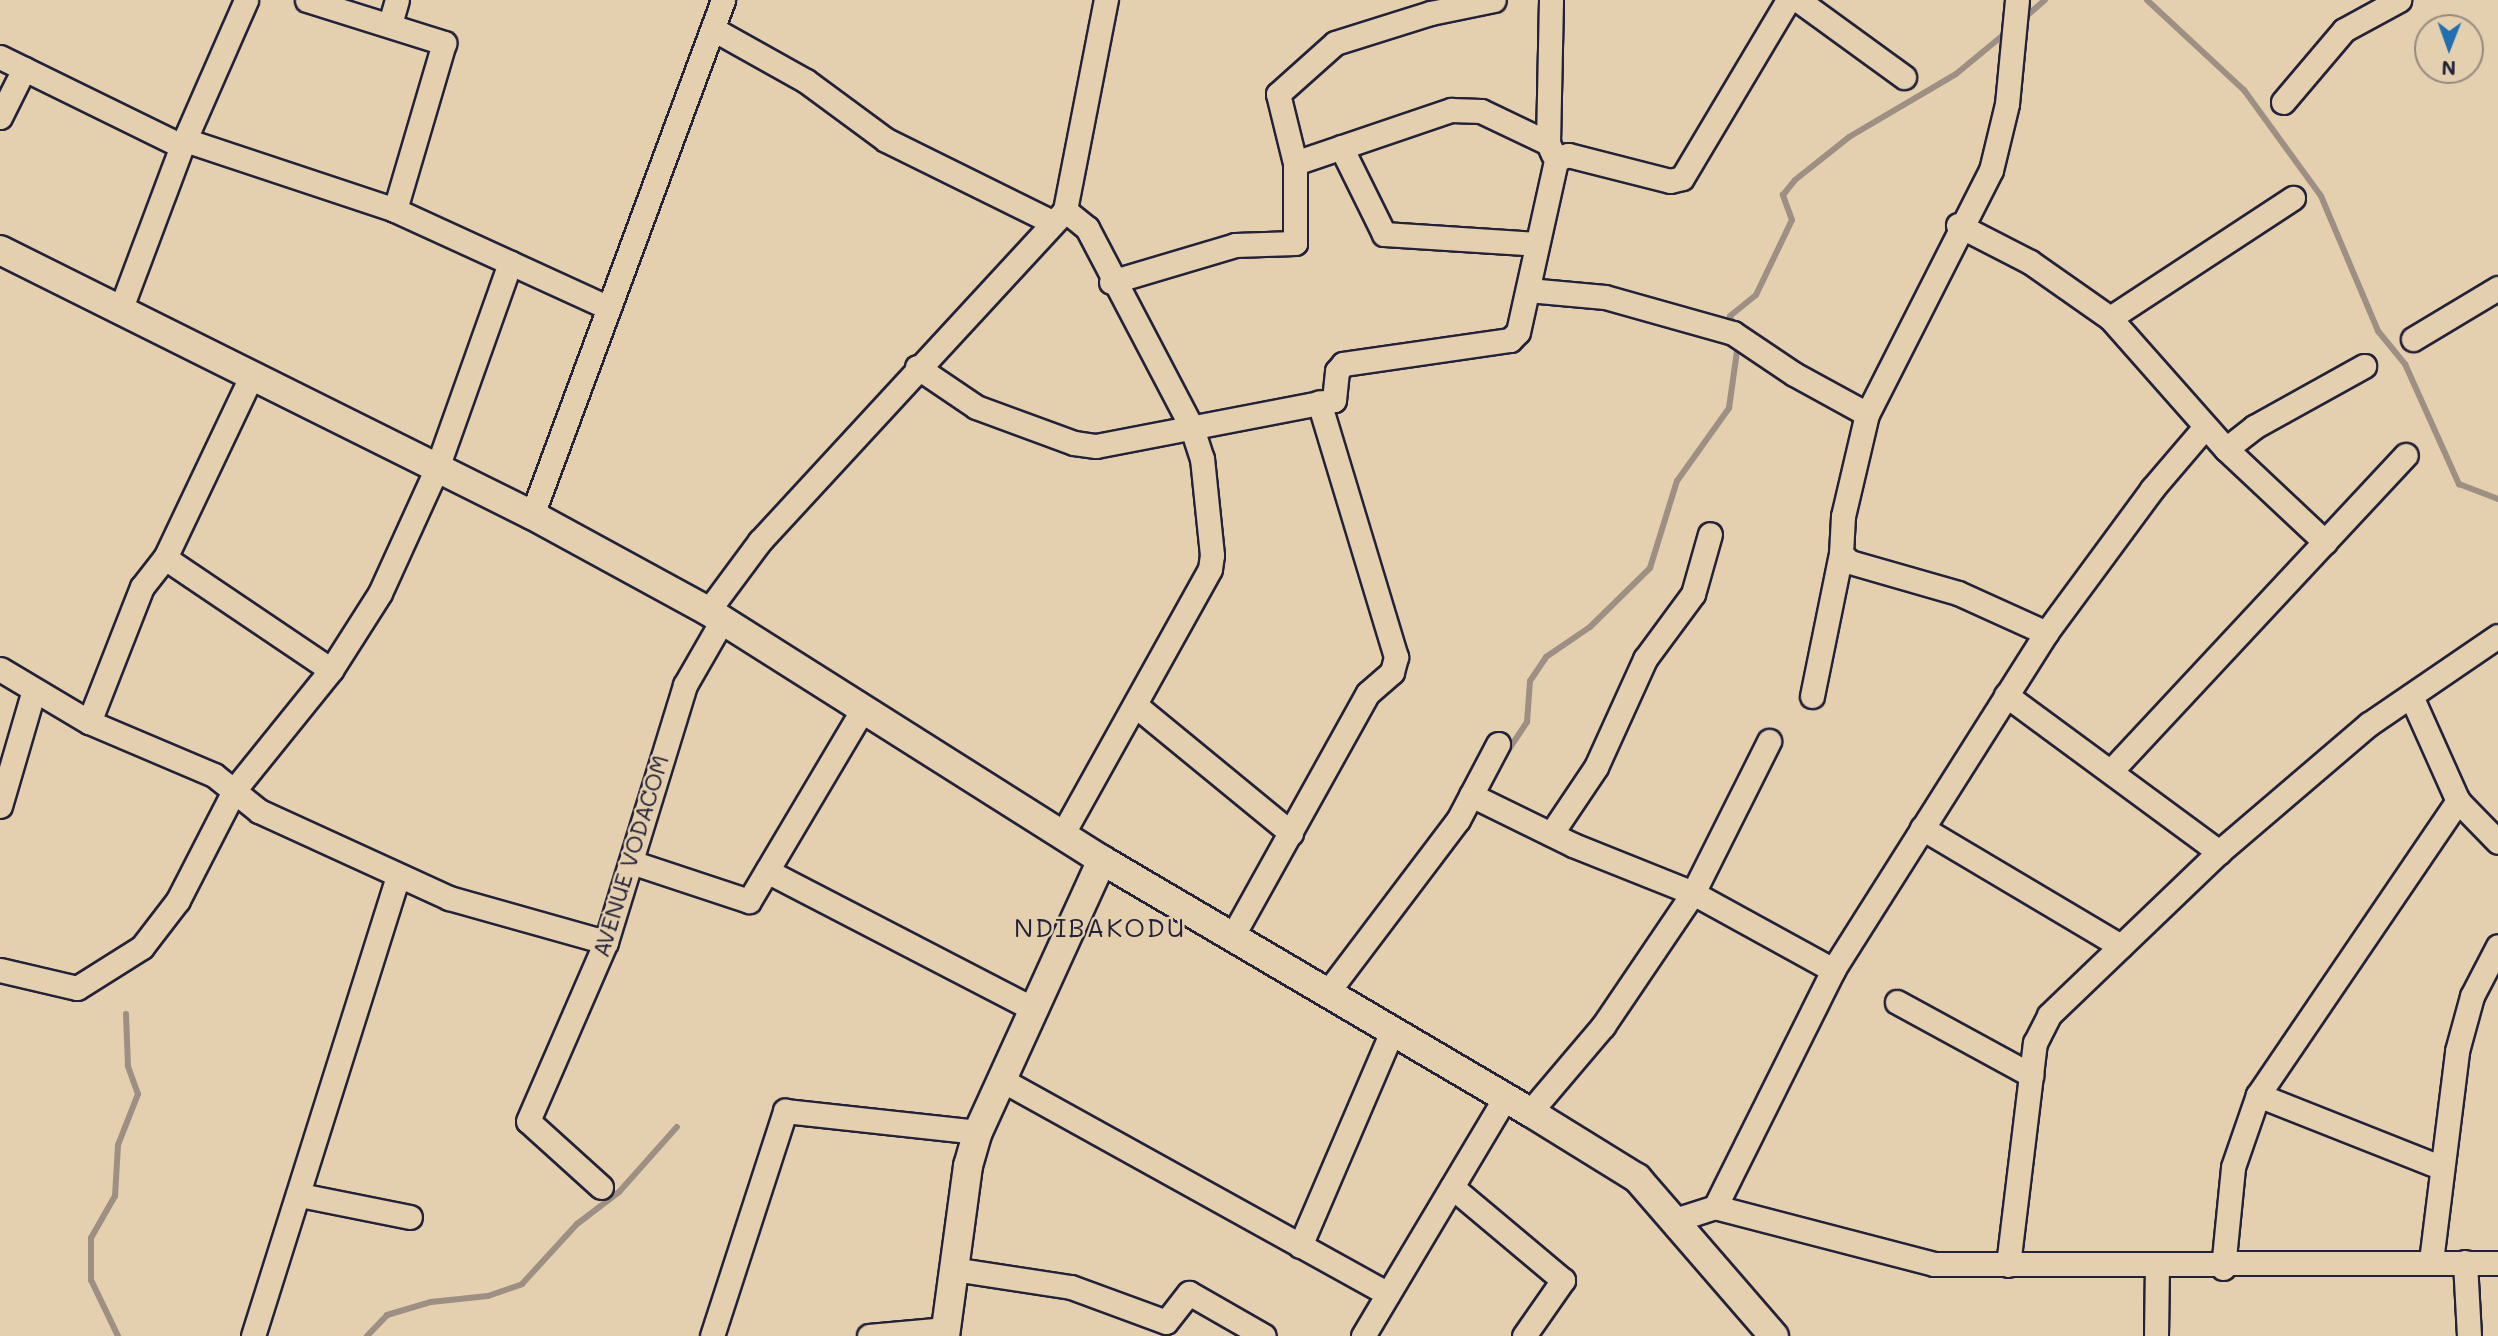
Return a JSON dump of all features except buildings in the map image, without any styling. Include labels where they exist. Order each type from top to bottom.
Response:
[{"type":"street","points":[[121,308],[184,143],[246,0]]},
{"type":"street","points":[[307,0],[444,43],[395,211]]},
{"type":"street","points":[[390,24],[397,0]]},
{"type":"street","points":[[532,514],[723,0]]},
{"type":"street","points":[[1058,216],[1106,0]]},
{"type":"street","points":[[1111,282],[1236,245],[1295,243],[1294,163],[1278,94],[1335,43],[1431,13],[1494,0]]},
{"type":"street","points":[[917,367],[976,407],[1074,443],[1096,446],[1334,400],[1337,372],[1343,364],[1510,340],[1518,332],[1528,290],[1552,151],[1551,0]]},
{"type":"street","points":[[1294,163],[1451,110],[1481,111],[1552,151],[1670,181],[1682,178],[1788,0]]},
{"type":"street","points":[[1798,0],[1904,77]]},
{"type":"street","points":[[1812,696],[1841,554],[1843,516],[1867,414],[1958,225],[1991,170],[2009,90],[2017,0]]},
{"type":"street","points":[[2283,102],[2344,30],[2399,0]]},
{"type":"street","points":[[713,29],[806,81],[886,140],[1087,228],[1111,282],[1191,426],[1202,459],[1210,569],[1062,835]]},
{"type":"street","points":[[0,57],[184,143],[395,211],[609,308]]},
{"type":"street","points":[[0,117],[24,69]]},
{"type":"street","points":[[1341,146],[1384,233],[1537,244]]},
{"type":"street","points":[[2110,318],[2293,198]]},
{"type":"street","name":"AVENUE VODACOM","points":[[601,1187],[528,1121],[607,942],[685,685],[716,615],[760,541],[1058,216]]},
{"type":"street","points":[[1958,225],[2030,262],[2110,318],[2226,449],[2325,542]]},
{"type":"street","points":[[0,250],[532,514],[716,615],[1102,860],[1530,1112],[1637,1178],[1774,1336]]},
{"type":"street","points":[[0,970],[77,988],[142,947],[178,900],[234,789],[331,670],[380,593],[437,468],[510,263]]},
{"type":"street","points":[[2413,339],[2498,288]]},
{"type":"street","points":[[1528,290],[1605,297],[1733,333],[1794,374],[1867,414]]},
{"type":"street","points":[[2226,449],[2254,427],[2364,366]]},
{"type":"street","points":[[89,722],[142,587],[165,558],[252,375]]},
{"type":"street","points":[[1232,937],[1368,694],[1392,672],[1396,657],[1319,402]]},
{"type":"street","points":[[1715,1207],[1833,970],[1922,828],[2046,633],[2152,489],[2205,427]]},
{"type":"street","points":[[2111,771],[2406,455]]},
{"type":"street","points":[[1551,834],[1596,767],[1645,659],[1693,594],[1710,534]]},
{"type":"street","points":[[1841,554],[1850,562],[1958,593],[2046,633]]},
{"type":"street","points":[[165,558],[331,670]]},
{"type":"street","points":[[2008,1265],[2035,1043],[2049,1014],[2219,852],[2369,724],[2498,636]]},
{"type":"street","points":[[0,669],[33,693],[89,722],[214,775],[259,811],[449,898],[607,942]]},
{"type":"street","points":[[0,806],[33,693]]},
{"type":"street","points":[[2006,695],[2219,852]]},
{"type":"street","points":[[2411,696],[2458,801],[2498,842]]},
{"type":"street","points":[[1135,705],[1291,832]]},
{"type":"street","points":[[631,862],[749,901],[863,709]]},
{"type":"street","points":[[1530,1112],[1603,1026],[1693,893],[1769,741]]},
{"type":"street","points":[[1327,993],[1471,795],[1499,744]]},
{"type":"street","points":[[1471,795],[1551,834],[1693,893],[1833,970]]},
{"type":"street","points":[[2224,1268],[2234,1167],[2258,1095],[2458,801]]},
{"type":"street","points":[[1922,828],[2121,946]]},
{"type":"street","points":[[869,1336],[946,1333],[953,1269],[978,1132],[1102,860]]},
{"type":"street","points":[[766,872],[1035,1010]]},
{"type":"street","points":[[253,1336],[300,1195],[398,875]]},
{"type":"street","points":[[2431,1261],[2440,1167],[2457,1051],[2472,996],[2498,946]]},
{"type":"street","points":[[1897,1002],[2031,1074]]},
{"type":"street","points":[[1300,1246],[1392,1031]]},
{"type":"street","points":[[1002,1080],[1388,1294]]},
{"type":"street","points":[[2258,1095],[2440,1167]]},
{"type":"street","points":[[1363,1336],[1505,1098]]},
{"type":"street","points":[[712,1336],[785,1111],[978,1132]]},
{"type":"street","points":[[1452,1187],[1563,1280],[1524,1336]]},
{"type":"street","points":[[300,1195],[410,1217]]},
{"type":"street","points":[[1672,1221],[1715,1207],[1934,1264],[2224,1268],[2431,1261],[2498,1263]]},
{"type":"street","points":[[2465,1262],[2469,1336]]},
{"type":"street","points":[[2156,1336],[2157,1267]]},
{"type":"street","points":[[953,1269],[1071,1287],[1166,1322],[1189,1293],[1264,1336]]},
{"type":"waterway","points":[[2023,19],[2045,0]]},
{"type":"waterway","points":[[2147,0],[2244,90],[2321,196],[2378,331],[2405,364],[2459,484],[2498,499]]},
{"type":"waterway","points":[[1733,327],[1730,316],[1756,295],[1792,220],[1783,195],[1795,180],[1849,137],[1956,74],[2007,32]]},
{"type":"waterway","points":[[1501,761],[1527,722],[1530,681],[1546,657],[1590,627],[1650,568],[1677,481],[1729,408],[1738,344]]},
{"type":"waterway","points":[[118,1336],[91,1280],[91,1238],[115,1196],[118,1145],[138,1094],[128,1066],[126,1014]]},
{"type":"waterway","points":[[367,1336],[387,1315],[431,1302],[488,1296],[522,1284],[577,1224],[619,1192],[677,1127]]},
{"type":"district","name":"NDIBAKODU","points":[[1100,928]]}]
